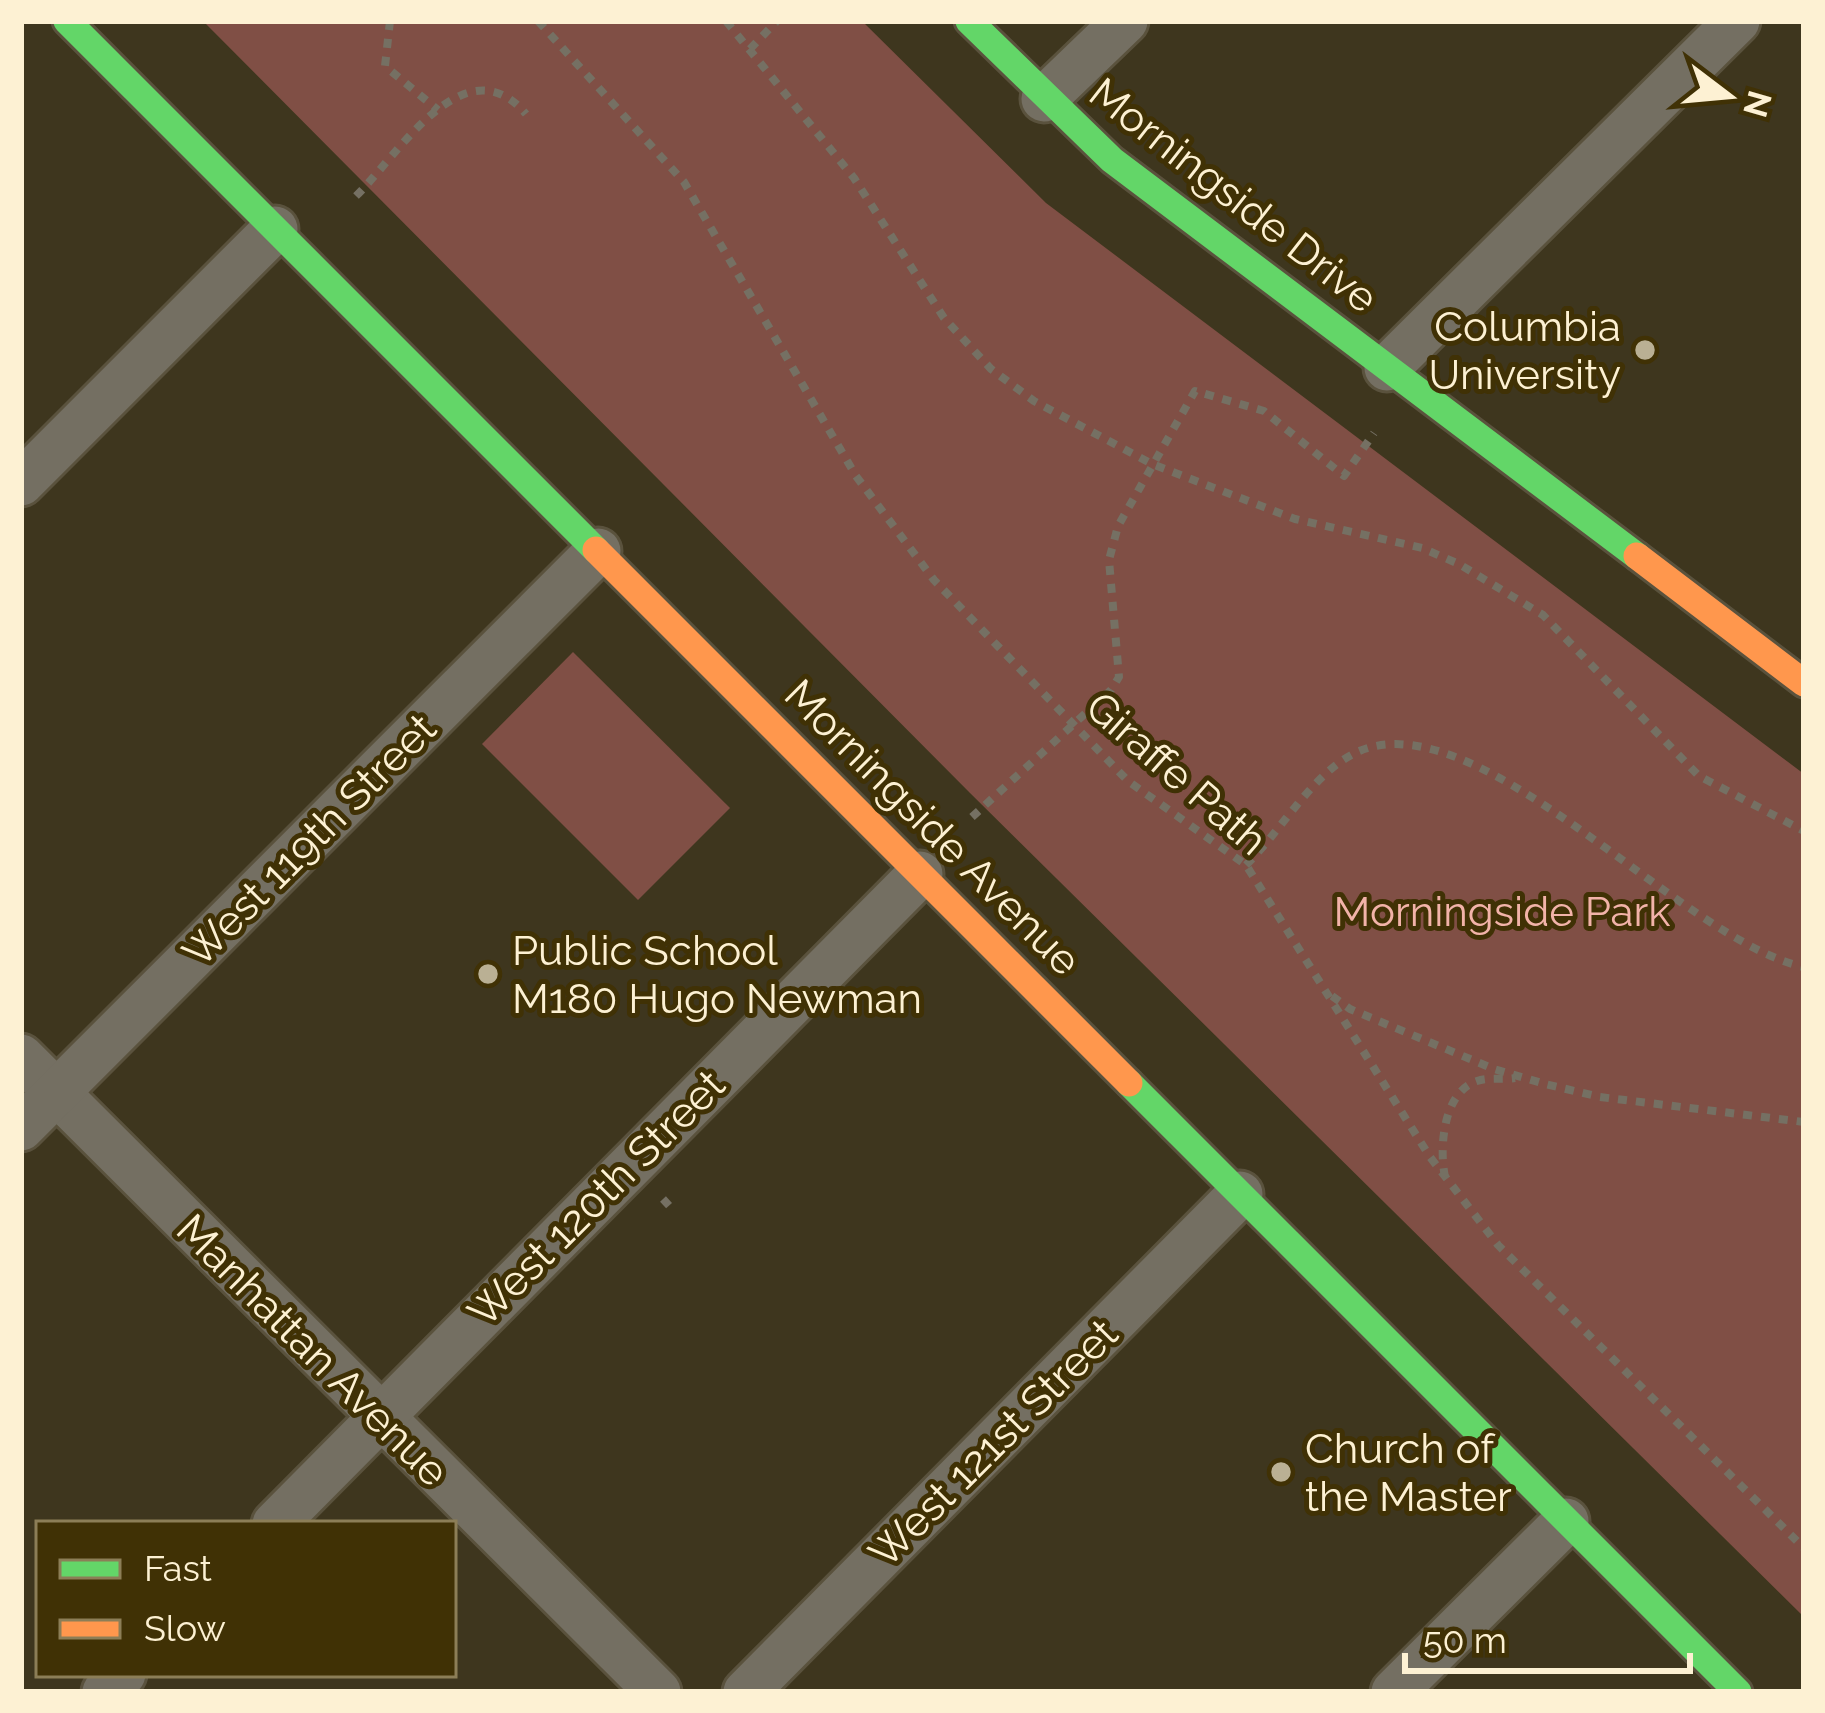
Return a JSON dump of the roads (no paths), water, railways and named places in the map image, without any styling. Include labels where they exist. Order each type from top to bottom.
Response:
[{"type":"street","name":"Morningside Avenue","points":[[67,21],[1738,1692]]},
{"type":"street","name":"Morningside Drive","points":[[969,21],[1044,99],[1112,160],[1387,368],[1797,666]]},
{"type":"street","points":[[1044,99],[1125,21]]},
{"type":"street","points":[[1387,368],[1738,21]]},
{"type":"street","points":[[21,483],[275,229]]},
{"type":"street","name":"West 119th Street","points":[[21,1128],[598,551]]},
{"type":"street","name":"West 120th Street","points":[[278,1521],[627,1163],[920,874]]},
{"type":"street","name":"Manhattan Avenue","points":[[21,1058],[658,1692]]},
{"type":"street","name":"West 121st Street","points":[[746,1692],[1240,1194]]},
{"type":"street","points":[[1394,1692],[1566,1521]]},
{"type":"place","name":"Columbia University","points":[[1645,350]]},
{"type":"place","name":"Public School M180 Hugo Newman","points":[[488,974]]},
{"type":"place","name":"Church of the Master","points":[[1281,1472]]},
{"type":"park label","name":"Morningside Park","points":[[1502,911]]}]
